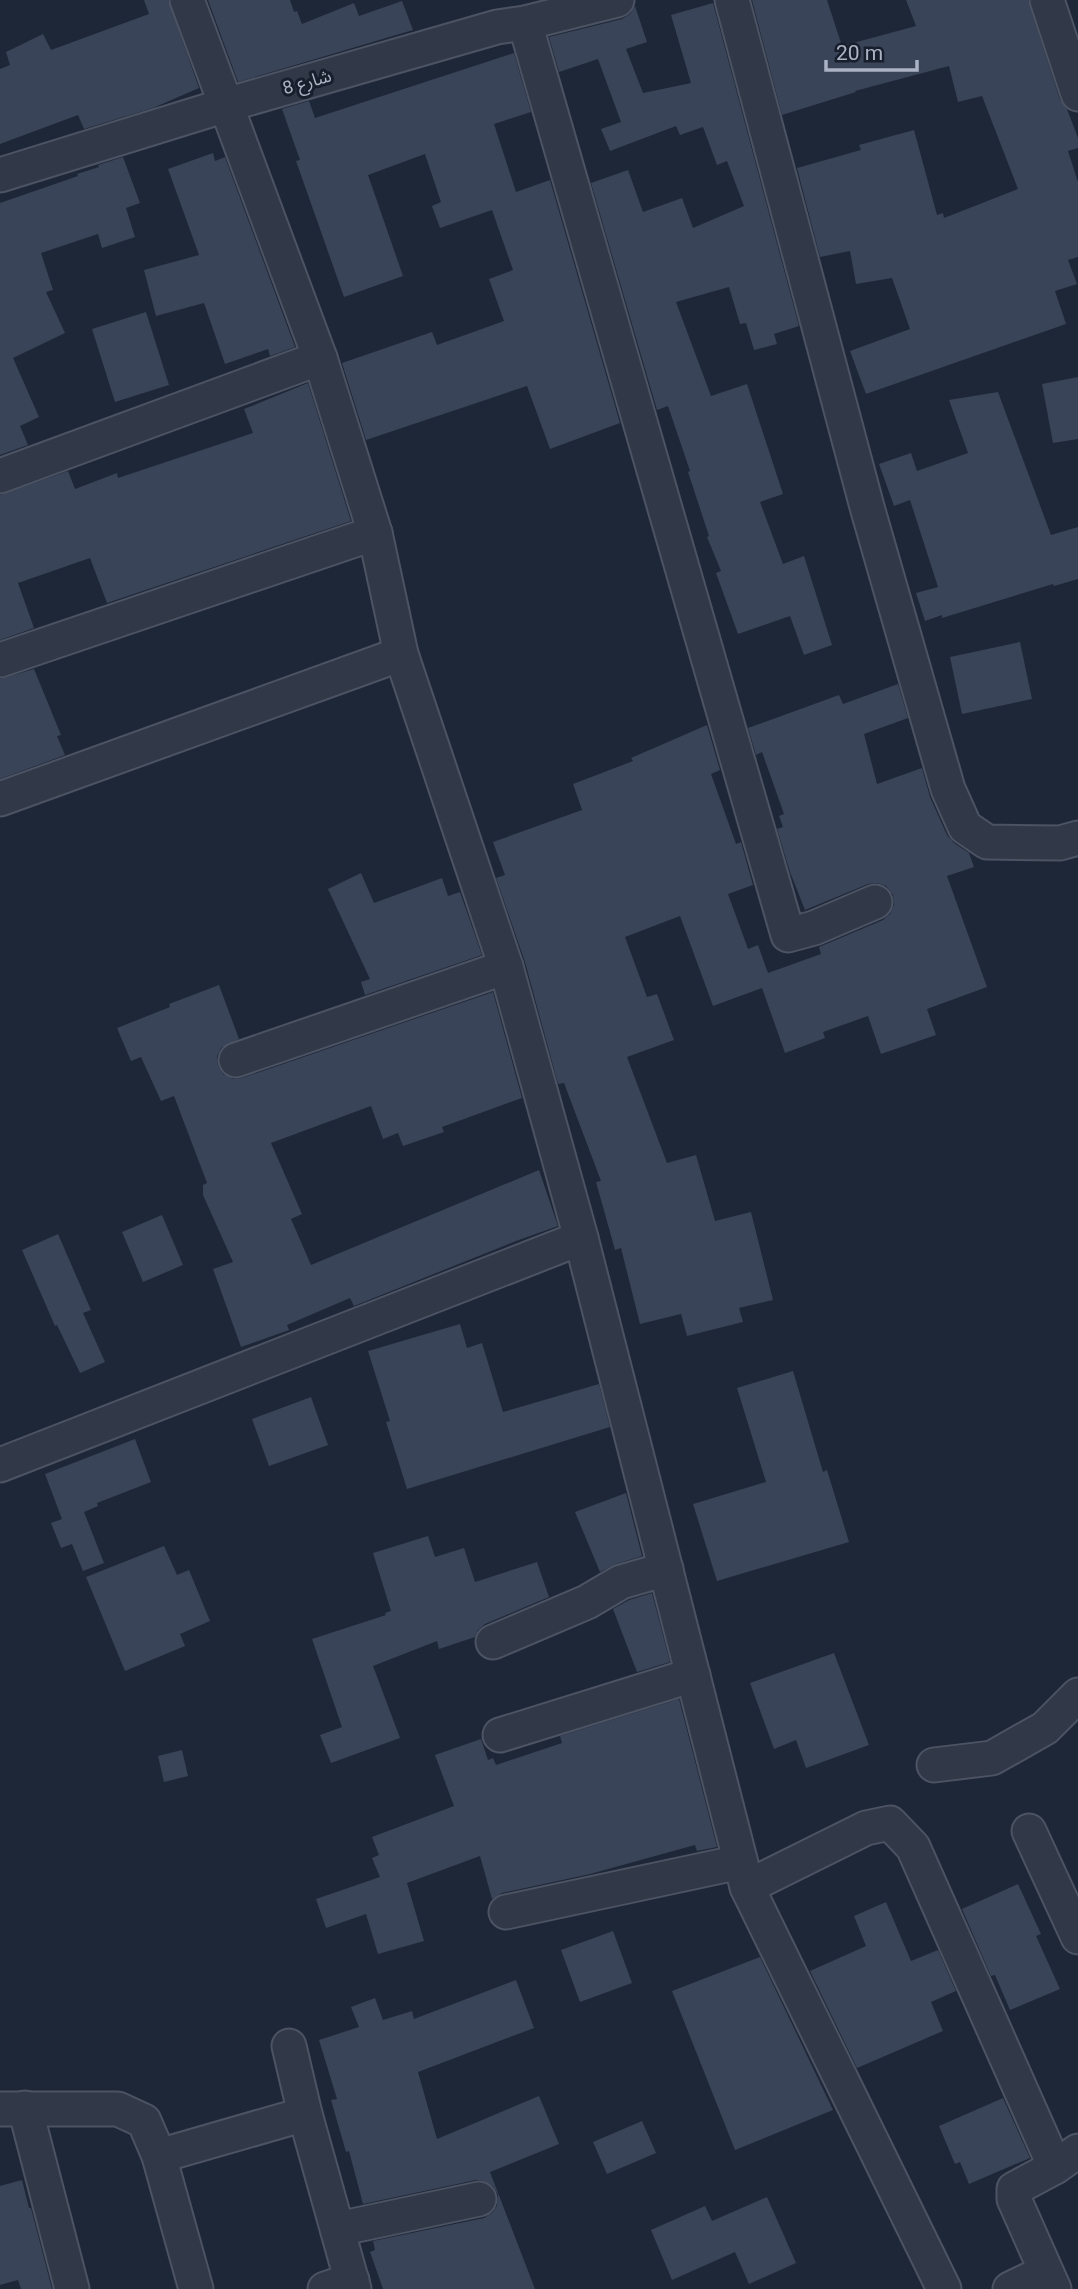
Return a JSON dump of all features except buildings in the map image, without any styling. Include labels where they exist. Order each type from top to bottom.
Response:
[{"type":"street","points":[[187,0],[320,358],[375,533],[401,654],[506,967],[581,1238],[743,1875],[944,2289]]},
{"type":"street","name":"شارع 8","points":[[0,175],[503,17],[617,0]]},
{"type":"street","points":[[732,0],[863,494],[948,789],[965,827],[987,842],[1060,842],[1078,838]]},
{"type":"street","points":[[1047,0],[1078,94]]},
{"type":"street","points":[[503,17],[788,934],[814,928],[874,901]]},
{"type":"street","points":[[0,476],[320,358]]},
{"type":"street","points":[[0,660],[375,533]]},
{"type":"street","points":[[0,799],[401,654]]},
{"type":"street","points":[[236,1060],[506,967]]},
{"type":"street","points":[[0,1465],[581,1238]]},
{"type":"street","points":[[493,1643],[587,1602],[621,1582],[666,1569]]},
{"type":"street","points":[[500,1735],[693,1675]]},
{"type":"street","points":[[934,1765],[992,1758],[1045,1728],[1078,1695]]},
{"type":"street","points":[[506,1912],[743,1875],[866,1828],[890,1823],[913,1847],[1066,2159],[1014,2189],[1014,2199],[1050,2280],[1010,2289]]},
{"type":"street","points":[[1029,1831],[1078,1937]]},
{"type":"street","points":[[289,2046],[305,2114],[338,2229],[344,2286]]},
{"type":"street","points":[[72,2289],[13,2108],[118,2109],[144,2121],[159,2156],[196,2289]]},
{"type":"street","points":[[159,2156],[305,2114]]},
{"type":"street","points":[[338,2229],[480,2199]]}]
